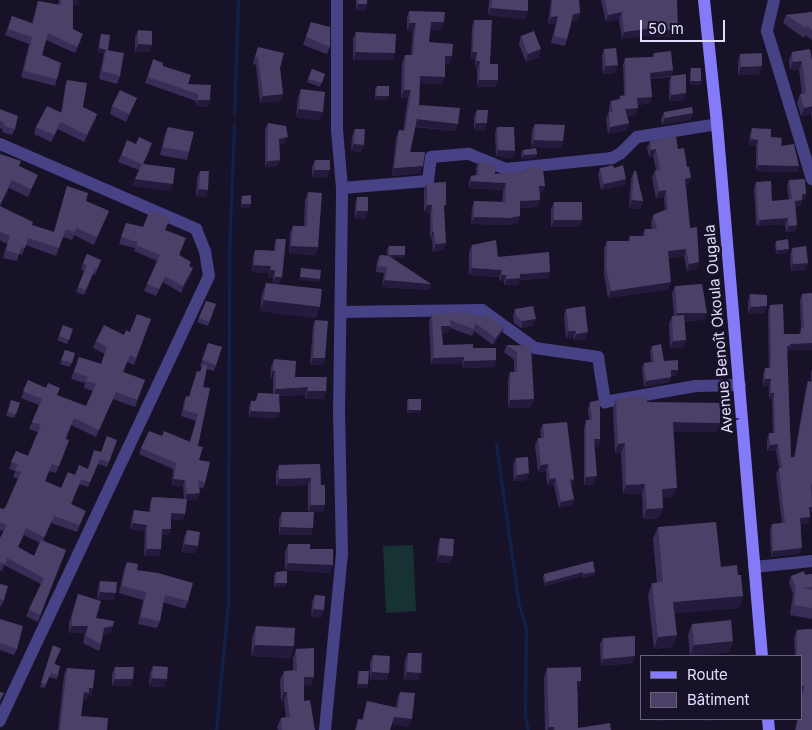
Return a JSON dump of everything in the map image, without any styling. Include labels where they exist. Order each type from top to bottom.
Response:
[{"type":"street","points":[[325,730],[342,554],[339,413],[342,188],[337,130],[339,62],[337,0]]},
{"type":"street","name":"Avenue Benoît Okoula Ougala","points":[[704,0],[717,124],[762,655]]},
{"type":"street","points":[[774,0],[767,31],[812,179]]},
{"type":"street","points":[[342,188],[428,181],[431,156],[469,154],[506,170],[612,158],[621,153],[637,137],[717,124]]},
{"type":"street","points":[[0,144],[196,229],[205,251],[209,276],[0,721]]},
{"type":"street","points":[[341,312],[482,310],[535,348],[598,357],[605,402],[696,386],[740,385]]},
{"type":"street","points":[[754,567],[812,561]]},
{"type":"green space","points":[[413,545],[416,611],[386,613],[383,546]]},
{"type":"building","points":[[61,0],[73,0],[73,29],[83,34],[77,47],[48,33],[42,55],[61,63],[57,79],[24,71],[32,37],[8,29],[12,16],[33,24],[38,1],[61,5]]},
{"type":"building","points":[[358,0],[367,0],[367,4],[358,4]]},
{"type":"building","points":[[492,0],[528,0],[528,11],[491,8]]},
{"type":"building","points":[[552,0],[579,0],[580,13],[573,14],[567,39],[554,36],[558,16],[551,17]]},
{"type":"building","points":[[605,0],[677,0],[678,30],[645,29],[624,32],[622,12],[608,15]]},
{"type":"building","points":[[409,11],[445,12],[444,22],[431,22],[429,42],[453,44],[452,56],[445,56],[445,77],[420,76],[419,105],[460,108],[458,124],[417,119],[410,152],[425,152],[423,166],[394,168],[399,130],[405,131],[411,90],[404,90],[405,55],[413,55],[416,23],[410,23]]},
{"type":"building","points":[[812,12],[812,30],[806,25],[807,29],[786,15]]},
{"type":"building","points":[[474,20],[492,20],[490,64],[498,64],[498,80],[479,80],[480,61],[477,61],[477,52],[473,52]]},
{"type":"building","points":[[311,22],[330,27],[330,47],[306,37]]},
{"type":"building","points":[[138,30],[152,31],[152,45],[138,44]]},
{"type":"building","points":[[534,31],[541,49],[528,54],[521,36]]},
{"type":"building","points":[[356,32],[396,34],[395,53],[356,52]]},
{"type":"building","points":[[101,34],[110,35],[108,50],[99,48]]},
{"type":"building","points":[[258,47],[284,53],[280,68],[283,94],[263,96],[258,57],[255,57]]},
{"type":"building","points":[[616,48],[618,65],[606,66],[604,49]]},
{"type":"building","points":[[810,49],[812,60],[812,106],[804,108],[800,94],[806,93],[802,61],[793,62],[792,52]]},
{"type":"building","points":[[106,50],[124,53],[120,76],[102,71]]},
{"type":"building","points":[[671,51],[673,70],[650,73],[652,97],[637,98],[638,108],[625,109],[629,123],[610,127],[609,112],[613,112],[611,101],[621,99],[620,96],[626,95],[625,58],[654,57],[654,53]]},
{"type":"building","points":[[762,53],[762,66],[741,67],[740,54]]},
{"type":"building","points":[[153,59],[163,63],[163,66],[191,75],[188,84],[211,85],[210,100],[198,100],[198,94],[148,77]]},
{"type":"building","points":[[691,68],[701,68],[701,81],[691,81]]},
{"type":"building","points":[[312,69],[325,74],[322,83],[308,79]]},
{"type":"building","points":[[686,74],[686,93],[671,95],[671,76]]},
{"type":"building","points":[[67,80],[87,83],[83,107],[97,114],[87,135],[60,122],[54,135],[36,127],[47,106],[62,113]]},
{"type":"building","points":[[377,86],[389,86],[389,96],[376,96]]},
{"type":"building","points":[[301,89],[325,92],[323,112],[299,109]]},
{"type":"building","points":[[120,90],[137,98],[129,114],[112,106]]},
{"type":"building","points":[[692,107],[693,113],[665,118],[664,112]]},
{"type":"building","points":[[0,109],[18,116],[15,129],[4,126],[5,123],[0,121]]},
{"type":"building","points":[[477,110],[488,110],[487,123],[476,123]]},
{"type":"building","points":[[268,123],[286,126],[288,137],[279,139],[280,160],[267,161]]},
{"type":"building","points":[[535,124],[565,125],[563,141],[534,140]]},
{"type":"building","points":[[168,127],[194,132],[189,152],[163,147]]},
{"type":"building","points":[[497,127],[514,127],[515,151],[498,150]]},
{"type":"building","points":[[752,128],[771,129],[771,137],[782,138],[781,146],[794,144],[799,166],[758,165],[758,140],[751,139]]},
{"type":"building","points":[[355,129],[365,129],[364,145],[354,144]]},
{"type":"building","points":[[676,136],[678,149],[684,148],[687,167],[689,167],[691,178],[685,179],[690,228],[697,227],[699,262],[689,264],[686,249],[668,251],[671,282],[611,291],[606,267],[607,241],[630,241],[630,236],[645,236],[645,229],[657,229],[653,215],[668,209],[666,190],[659,191],[655,171],[660,170],[656,149],[651,150],[650,141]]},
{"type":"building","points":[[139,137],[152,143],[143,164],[175,168],[173,184],[135,179],[142,164],[121,155],[127,140],[136,144]]},
{"type":"building","points":[[536,148],[537,154],[524,155],[523,150]]},
{"type":"building","points":[[0,154],[21,161],[19,166],[38,175],[31,189],[12,180],[0,205]]},
{"type":"building","points":[[315,160],[330,160],[330,170],[314,170]]},
{"type":"building","points":[[479,161],[496,166],[495,174],[527,171],[527,168],[540,167],[540,170],[543,169],[545,186],[539,186],[540,200],[520,201],[520,216],[510,218],[474,217],[474,201],[505,202],[506,183],[471,181],[471,176],[478,175]]},
{"type":"building","points":[[613,165],[614,168],[623,165],[626,179],[604,184],[600,168]]},
{"type":"building","points":[[200,171],[209,171],[208,190],[199,189]]},
{"type":"building","points":[[634,171],[636,171],[643,201],[632,200]]},
{"type":"building","points":[[805,179],[806,194],[802,194],[802,200],[795,201],[797,225],[789,226],[788,218],[760,220],[758,218],[756,182],[771,181],[772,201],[792,199],[789,180]]},
{"type":"building","points":[[446,182],[446,205],[444,205],[446,243],[436,244],[433,232],[432,205],[427,205],[427,183]]},
{"type":"building","points":[[67,186],[88,193],[86,201],[109,211],[97,237],[76,228],[75,232],[66,229],[59,248],[28,238],[25,248],[21,247],[19,254],[6,250],[10,236],[0,232],[0,206],[33,222],[32,225],[54,232]]},
{"type":"building","points":[[308,192],[322,193],[318,247],[291,246],[293,226],[307,226]]},
{"type":"building","points":[[251,195],[251,204],[242,204],[242,196]]},
{"type":"building","points":[[357,197],[368,197],[368,211],[357,211]]},
{"type":"building","points":[[554,202],[582,202],[582,220],[554,220]]},
{"type":"building","points":[[150,210],[170,219],[165,230],[186,238],[179,255],[191,262],[189,266],[193,268],[183,286],[165,276],[159,289],[147,284],[160,255],[136,245],[138,242],[121,237],[126,223],[143,227]]},
{"type":"building","points":[[276,239],[286,239],[282,277],[275,277],[275,270],[271,270],[271,266],[254,265],[255,250],[276,251]]},
{"type":"building","points":[[788,239],[789,249],[777,250],[776,241]]},
{"type":"building","points":[[496,240],[498,257],[549,252],[550,272],[520,274],[520,278],[507,279],[506,275],[502,275],[502,270],[472,268],[472,245]]},
{"type":"building","points":[[389,246],[405,246],[405,255],[389,255]]},
{"type":"building","points":[[806,246],[808,263],[793,264],[792,248]]},
{"type":"building","points":[[87,254],[101,260],[97,269],[95,268],[86,290],[78,287],[87,265],[83,263]]},
{"type":"building","points":[[380,255],[389,256],[431,284],[385,280],[387,267],[378,266]]},
{"type":"building","points":[[301,268],[321,270],[320,279],[300,277]]},
{"type":"building","points":[[266,283],[322,289],[320,307],[264,300]]},
{"type":"building","points":[[702,284],[707,313],[677,313],[675,286]]},
{"type":"building","points":[[812,293],[812,343],[790,344],[790,346],[787,346],[791,457],[795,457],[808,381],[812,382],[812,507],[809,507],[810,517],[800,518],[802,548],[773,551],[772,524],[785,523],[779,468],[782,468],[778,444],[770,445],[769,433],[775,433],[774,393],[771,393],[771,379],[765,379],[765,368],[771,368],[770,305],[783,304],[784,334],[802,334],[801,328],[804,328],[802,294]]},
{"type":"building","points":[[750,294],[767,295],[767,306],[751,307]]},
{"type":"building","points":[[206,301],[216,304],[209,322],[199,318]]},
{"type":"building","points":[[533,306],[536,319],[523,321],[516,316],[515,309]]},
{"type":"building","points":[[585,306],[588,332],[576,334],[576,331],[569,331],[566,309]]},
{"type":"building","points":[[466,312],[482,317],[485,314],[504,327],[496,338],[475,323],[474,329],[450,320],[451,326],[441,326],[443,345],[473,344],[473,348],[496,348],[496,360],[464,361],[464,357],[434,358],[432,314]]},
{"type":"building","points":[[137,314],[151,319],[136,358],[130,355],[123,372],[145,380],[137,400],[116,392],[99,430],[74,418],[65,439],[69,440],[59,466],[52,464],[45,481],[61,488],[68,472],[82,478],[71,504],[86,511],[79,525],[54,516],[44,537],[26,528],[18,547],[34,556],[41,540],[66,550],[40,615],[29,609],[44,578],[7,558],[5,564],[0,562],[0,538],[7,525],[0,522],[0,508],[4,509],[6,506],[21,472],[15,470],[18,464],[11,462],[16,451],[28,456],[41,425],[32,422],[42,399],[23,391],[28,380],[46,388],[48,383],[60,388],[57,395],[86,406],[96,384],[86,381],[88,377],[74,372],[79,357],[101,364],[107,347],[96,341],[104,325],[124,335],[126,330],[130,332]]},
{"type":"building","points":[[684,315],[686,340],[673,341],[672,316]]},
{"type":"building","points":[[315,320],[328,321],[325,358],[313,358]]},
{"type":"building","points":[[63,325],[73,329],[69,340],[59,336]]},
{"type":"building","points":[[208,343],[222,347],[216,365],[202,360]]},
{"type":"building","points":[[661,344],[664,361],[678,360],[678,370],[671,370],[671,377],[646,381],[644,363],[654,362],[652,346]]},
{"type":"building","points":[[507,345],[531,346],[534,399],[510,400],[510,372],[517,372],[517,352]]},
{"type":"building","points":[[65,350],[75,353],[72,363],[61,360]]},
{"type":"building","points":[[274,359],[296,361],[295,377],[327,377],[326,391],[308,391],[308,387],[276,389],[275,371],[273,371]]},
{"type":"building","points":[[203,364],[207,366],[203,387],[210,388],[198,446],[203,447],[199,460],[210,462],[205,483],[198,480],[200,493],[187,494],[185,480],[174,479],[176,463],[141,448],[149,431],[162,436],[164,431],[190,442],[198,414],[184,410],[186,396],[189,397],[197,371],[200,372]]},
{"type":"building","points":[[258,393],[279,394],[280,412],[251,411],[251,401],[257,401]]},
{"type":"building","points":[[647,395],[647,402],[720,403],[720,423],[673,422],[677,488],[662,489],[663,508],[647,509],[645,484],[626,485],[625,443],[618,444],[616,399]]},
{"type":"building","points":[[408,399],[421,399],[421,410],[409,410]]},
{"type":"building","points":[[11,400],[20,403],[16,414],[8,412]]},
{"type":"building","points":[[600,400],[600,439],[594,439],[597,476],[586,477],[586,420],[592,420],[590,402]]},
{"type":"building","points":[[567,422],[574,479],[570,480],[574,499],[561,502],[556,478],[550,479],[548,464],[541,465],[538,438],[544,438],[543,424]]},
{"type":"building","points":[[107,436],[117,440],[109,462],[100,459],[90,482],[75,475],[79,465],[88,469],[94,450],[101,452]]},
{"type":"building","points":[[528,457],[529,473],[517,475],[516,458]]},
{"type":"building","points":[[320,464],[321,485],[325,485],[325,505],[311,505],[311,478],[279,479],[279,465]]},
{"type":"building","points":[[152,497],[187,499],[185,514],[171,513],[171,529],[162,529],[161,549],[147,549],[147,525],[133,523],[134,510],[150,512]]},
{"type":"building","points":[[282,512],[314,512],[313,528],[281,527]]},
{"type":"building","points":[[716,522],[721,567],[737,565],[738,575],[741,575],[743,596],[673,602],[677,635],[658,637],[652,583],[663,582],[658,527]]},
{"type":"building","points":[[187,530],[200,532],[198,546],[185,544]]},
{"type":"building","points":[[440,538],[454,539],[453,556],[439,555]]},
{"type":"building","points":[[288,544],[310,544],[310,549],[333,549],[333,565],[288,563]]},
{"type":"building","points":[[593,561],[595,572],[583,574],[583,572],[546,582],[544,574]]},
{"type":"building","points":[[127,562],[138,564],[137,570],[158,573],[193,583],[188,601],[165,595],[160,621],[141,617],[146,592],[122,586]]},
{"type":"building","points":[[287,571],[287,583],[276,583],[276,572]]},
{"type":"building","points":[[804,571],[805,575],[812,574],[812,587],[803,588],[796,586],[796,588],[791,576]]},
{"type":"building","points":[[100,581],[117,582],[116,593],[100,592]]},
{"type":"building","points":[[0,584],[8,586],[4,600],[0,599]]},
{"type":"building","points":[[796,586],[812,590],[812,608],[794,605]]},
{"type":"building","points":[[78,594],[101,601],[96,618],[114,621],[113,626],[104,628],[101,644],[86,636],[88,626],[72,626],[72,616]]},
{"type":"building","points":[[315,595],[325,596],[324,610],[314,609]]},
{"type":"building","points":[[0,619],[23,626],[17,649],[0,643]]},
{"type":"building","points":[[731,620],[733,641],[694,645],[692,624]]},
{"type":"building","points":[[256,626],[295,628],[294,646],[255,645]]},
{"type":"building","points":[[812,629],[812,730],[796,730],[798,720],[802,720],[804,686],[802,686],[802,655],[797,655],[797,630]]},
{"type":"building","points":[[635,636],[635,656],[603,659],[603,638]]},
{"type":"building","points":[[53,645],[61,649],[54,664],[60,666],[58,675],[51,673],[46,684],[41,683]]},
{"type":"building","points":[[314,648],[314,677],[304,677],[304,701],[310,700],[315,730],[282,730],[281,718],[290,717],[287,692],[284,692],[284,671],[297,670],[296,649]]},
{"type":"building","points":[[408,653],[422,653],[421,673],[407,672]]},
{"type":"building","points":[[373,655],[390,656],[389,673],[372,672]]},
{"type":"building","points":[[153,666],[168,667],[167,679],[152,678]]},
{"type":"building","points":[[115,667],[134,667],[133,679],[115,679]]},
{"type":"building","points":[[581,667],[581,681],[577,681],[578,728],[610,723],[611,730],[555,730],[554,727],[549,727],[547,668]]},
{"type":"building","points":[[67,668],[95,670],[93,688],[89,688],[89,693],[84,692],[81,716],[108,718],[107,730],[60,730]]},
{"type":"building","points":[[359,671],[369,671],[368,684],[358,684]]},
{"type":"building","points":[[0,692],[4,693],[0,701]]},
{"type":"building","points":[[400,692],[415,693],[412,719],[394,717],[390,730],[356,730],[358,719],[363,720],[367,701],[398,708]]},
{"type":"waterway","points":[[234,116],[238,0]]},
{"type":"waterway","points":[[216,730],[228,602],[229,255],[234,123]]},
{"type":"waterway","points":[[496,444],[519,605],[526,628],[525,715],[528,730]]}]
